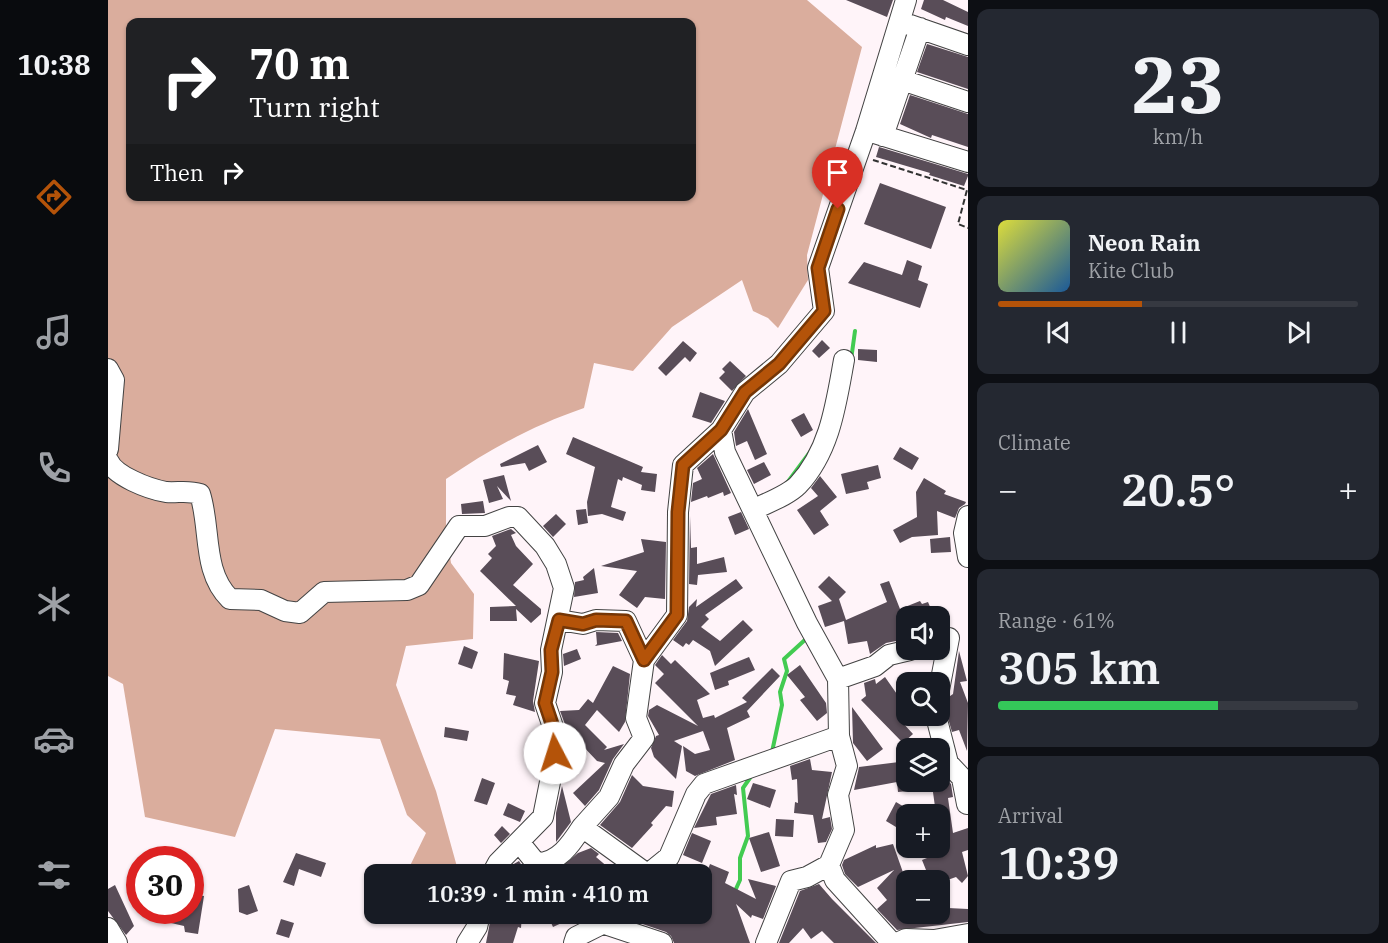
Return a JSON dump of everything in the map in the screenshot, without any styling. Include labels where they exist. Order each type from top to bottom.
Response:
[{"type":"street","points":[[876,134],[898,21],[906,0]]},
{"type":"street","points":[[898,21],[968,45]]},
{"type":"street","points":[[519,843],[536,863],[546,863],[568,848],[582,827],[609,796],[624,764],[644,738],[636,718],[644,660],[677,615],[678,512],[683,465],[721,430],[745,392],[779,364],[824,311],[818,268],[902,80],[920,28]]},
{"type":"street","points":[[902,80],[968,102]]},
{"type":"street","points":[[876,134],[968,162]]},
{"type":"street","points":[[753,510],[797,486],[824,448],[844,360]]},
{"type":"street","points":[[108,369],[114,380],[108,450]]},
{"type":"street","points":[[721,430],[725,452],[807,623],[838,679],[839,736],[847,766],[838,795],[844,830],[830,865],[835,880],[892,943]]},
{"type":"street","points":[[108,460],[119,475],[166,492],[189,490],[200,494],[216,582],[223,592],[230,599],[261,600],[285,611],[300,613],[324,592],[407,590],[419,585],[459,526],[485,526],[509,516],[518,517],[545,546],[556,564],[564,588],[551,650],[552,672],[545,703],[558,742],[543,817],[497,864]]},
{"type":"street","points":[[968,516],[963,533],[968,557]]},
{"type":"street","points":[[559,620],[583,624],[596,620],[626,621],[644,660]]},
{"type":"street","points":[[944,672],[952,638]]},
{"type":"street","points":[[838,679],[875,666],[889,655],[896,653]]},
{"type":"street","points":[[939,726],[948,763],[962,778],[967,804]]},
{"type":"street","points":[[660,864],[669,857],[696,794],[704,784],[839,736]]},
{"type":"street","points":[[582,827],[633,864]]},
{"type":"street","points":[[766,943],[791,881],[807,877],[830,865]]},
{"type":"street","points":[[466,943],[478,924]]},
{"type":"street","points":[[574,943],[576,937],[597,924]]},
{"type":"street","points":[[620,924],[662,943]]},
{"type":"street","points":[[108,928],[117,943]]},
{"type":"street","points":[[897,943],[906,939],[934,940],[968,934]]},
{"type":"path","points":[[876,134],[872,160],[967,190],[958,224],[968,228]]},
{"type":"shaded area","points":[[108,0],[807,0],[862,47],[807,255],[808,280],[778,328],[768,318],[753,311],[742,280],[672,327],[633,371],[594,363],[584,408],[547,422],[513,439],[446,479],[446,531],[451,563],[474,594],[473,639],[406,646],[396,685],[436,791],[456,864],[411,864],[426,833],[407,815],[380,739],[275,729],[235,837],[145,817],[123,684],[108,676]]},
{"type":"building","points":[[846,0],[893,0],[887,17]]},
{"type":"building","points":[[924,0],[943,0],[968,12],[968,26],[946,17],[945,20],[921,9]]},
{"type":"building","points":[[927,44],[968,57],[968,89],[917,72]]},
{"type":"building","points":[[910,95],[968,114],[968,147],[932,135],[931,138],[900,124]]},
{"type":"building","points":[[879,147],[968,174],[968,176],[964,186],[929,175],[930,173],[876,157]]},
{"type":"building","points":[[880,183],[946,207],[931,249],[864,224]]},
{"type":"building","points":[[907,260],[922,266],[918,280],[928,284],[920,308],[848,283],[864,262],[902,275]]},
{"type":"building","points":[[822,340],[830,348],[819,358],[812,351]]},
{"type":"building","points":[[683,341],[697,353],[690,362],[685,357],[666,376],[658,368]]},
{"type":"building","points":[[858,349],[877,350],[877,362],[858,360]]},
{"type":"building","points":[[730,361],[746,376],[732,391],[719,378],[725,372],[722,369]]},
{"type":"building","points":[[700,392],[725,401],[711,423],[692,417]]},
{"type":"building","points":[[748,409],[767,454],[755,460],[747,441],[736,446],[734,432]]},
{"type":"building","points":[[804,413],[813,430],[801,437],[791,420]]},
{"type":"building","points":[[573,437],[643,467],[641,472],[657,474],[655,492],[641,490],[642,485],[623,477],[622,481],[618,479],[611,507],[626,512],[623,521],[602,514],[588,516],[587,502],[595,467],[566,454]]},
{"type":"building","points":[[538,445],[547,462],[529,471],[525,463],[501,467],[500,464]]},
{"type":"building","points":[[900,447],[919,458],[912,470],[893,459]]},
{"type":"building","points":[[713,454],[731,493],[724,496],[723,492],[691,502],[693,483],[702,479],[697,468]]},
{"type":"building","points":[[764,462],[771,475],[754,484],[747,470]]},
{"type":"building","points":[[878,465],[881,478],[867,482],[869,489],[846,494],[841,474]]},
{"type":"building","points":[[504,475],[511,501],[497,486],[503,499],[489,503],[483,480]]},
{"type":"building","points":[[820,476],[837,497],[820,511],[829,525],[814,535],[797,510],[818,496],[811,488]]},
{"type":"building","points":[[924,478],[946,491],[944,494],[966,502],[959,508],[955,518],[937,511],[938,535],[912,537],[900,543],[893,530],[917,517],[916,492]]},
{"type":"building","points":[[483,501],[485,513],[462,514],[461,504]]},
{"type":"building","points":[[586,509],[588,523],[578,525],[576,510]]},
{"type":"building","points":[[741,512],[749,529],[735,535],[728,517]]},
{"type":"building","points":[[556,514],[566,524],[553,537],[543,526]]},
{"type":"building","points":[[690,516],[691,548],[697,547],[697,564],[724,557],[727,572],[698,575],[697,585],[689,584]]},
{"type":"building","points":[[511,529],[516,533],[511,535],[516,546],[533,564],[513,585],[541,609],[541,614],[531,623],[516,609],[517,621],[490,621],[490,607],[516,606],[480,571],[492,558],[488,554],[496,546],[492,536]]},
{"type":"building","points":[[950,537],[951,552],[931,553],[930,539]]},
{"type":"building","points":[[641,539],[666,542],[665,599],[645,597],[637,608],[619,595],[637,571],[601,566],[644,552]]},
{"type":"building","points":[[594,568],[598,593],[574,597],[575,582],[584,580],[583,577]]},
{"type":"building","points":[[829,576],[846,592],[839,599],[846,620],[887,602],[880,584],[889,581],[899,606],[896,606],[896,641],[886,643],[870,654],[867,641],[848,644],[844,621],[825,627],[818,606],[832,601],[818,587]]},
{"type":"building","points":[[736,579],[743,588],[705,615],[709,619],[701,627],[720,641],[743,620],[753,630],[715,666],[710,651],[693,640],[689,645],[686,643],[683,647],[673,640],[687,621],[689,607],[697,599],[696,607]]},
{"type":"building","points":[[920,601],[922,604],[928,602],[930,606],[908,606]]},
{"type":"building","points":[[596,632],[618,633],[622,641],[595,646],[597,644]]},
{"type":"building","points":[[464,646],[478,652],[472,669],[458,664]]},
{"type":"building","points":[[577,649],[581,659],[564,666],[563,654]]},
{"type":"building","points":[[959,651],[967,681],[960,682],[968,703],[967,751],[959,730],[952,732],[950,725],[950,696],[953,694]]},
{"type":"building","points":[[504,653],[539,661],[533,701],[535,712],[513,705],[516,696],[506,694],[509,681],[503,679]]},
{"type":"building","points":[[662,655],[671,664],[675,660],[710,694],[697,700],[703,718],[714,715],[715,718],[747,702],[742,698],[772,668],[780,676],[747,711],[750,717],[727,728],[735,760],[695,776],[686,771],[683,746],[695,754],[710,750],[703,731],[674,741],[682,746],[676,779],[654,757],[651,748],[656,736],[659,735],[648,716],[649,710],[657,705],[698,726],[655,683],[664,674],[655,665]]},
{"type":"building","points":[[749,657],[755,670],[728,681],[729,685],[715,690],[710,673]]},
{"type":"building","points":[[800,665],[826,703],[827,713],[817,721],[800,700],[805,697],[787,675]]},
{"type":"building","points":[[613,666],[630,674],[625,722],[619,732],[597,710],[585,725],[607,747],[604,750],[624,744],[613,759],[599,790],[585,806],[573,793],[605,763],[597,761],[580,743],[577,759],[567,757],[570,728],[566,727],[560,711],[579,710],[588,699],[593,703]]},
{"type":"building","points":[[885,677],[896,693],[896,726],[906,726],[913,734],[909,738],[898,738],[861,700],[866,696],[864,683],[875,679],[876,684]]},
{"type":"building","points":[[852,707],[883,749],[867,761],[853,743]]},
{"type":"building","points":[[445,727],[469,731],[467,741],[444,737]]},
{"type":"building","points":[[810,759],[812,770],[832,772],[822,819],[830,817],[832,829],[826,842],[818,843],[813,815],[794,813],[795,802],[798,803],[797,779],[792,780],[790,766]]},
{"type":"building","points":[[896,762],[896,782],[854,790],[859,767]]},
{"type":"building","points":[[632,775],[643,786],[674,791],[672,807],[666,806],[651,823],[653,825],[632,848],[600,825],[620,802]]},
{"type":"building","points":[[482,778],[495,783],[487,805],[474,801]]},
{"type":"building","points":[[753,783],[776,790],[770,808],[747,799]]},
{"type":"building","points":[[950,783],[953,797],[948,798],[949,804],[935,804],[933,792],[950,792]]},
{"type":"building","points":[[736,785],[737,795],[734,794],[737,814],[716,817],[717,825],[694,828],[711,794]]},
{"type":"building","points":[[562,786],[571,822],[556,842],[556,813]]},
{"type":"building","points":[[896,802],[899,804],[896,804],[896,827],[886,821]]},
{"type":"building","points":[[508,803],[525,811],[520,822],[503,815]]},
{"type":"building","points":[[950,812],[953,833],[968,828],[968,850],[962,852],[968,876],[962,883],[956,877],[950,879],[950,870],[926,870],[922,860],[950,858]]},
{"type":"building","points":[[776,819],[794,820],[793,837],[775,836]]},
{"type":"building","points":[[502,826],[510,834],[501,843],[494,835]]},
{"type":"building","points":[[769,832],[780,866],[761,872],[749,838]]},
{"type":"building","points":[[692,833],[711,841],[702,863],[683,855]]},
{"type":"building","points":[[893,844],[896,858],[902,870],[896,870],[896,924],[950,924],[950,908],[968,909],[968,922],[897,930],[877,909],[887,900],[877,888],[894,870],[858,887],[845,874],[842,865],[844,860],[876,845],[876,848]]},
{"type":"building","points":[[591,848],[599,854],[596,857],[604,864],[565,864],[578,853]]},
{"type":"building","points":[[296,853],[326,863],[321,877],[299,869],[294,886],[283,882]]},
{"type":"building","points":[[712,865],[729,872],[725,883],[756,899],[748,879],[776,886],[763,919],[752,915],[751,918],[736,904],[750,943],[674,943],[666,932],[643,924],[712,924]]},
{"type":"building","points":[[819,884],[876,943],[834,943],[822,931],[811,939],[803,928],[789,943],[779,943],[800,891]]},
{"type":"building","points":[[115,885],[126,909],[126,924],[134,926],[126,935],[108,911],[108,889]]},
{"type":"building","points":[[249,885],[258,911],[247,915],[239,912],[238,889]]},
{"type":"building","points":[[281,919],[294,923],[289,938],[276,934]]},
{"type":"building","points":[[175,924],[200,924],[198,934],[185,932],[184,926]]},
{"type":"building","points":[[490,924],[521,924],[521,928],[518,927],[513,943],[486,943]]},
{"type":"waterway","points":[[851,360],[855,331]]},
{"type":"waterway","points":[[787,483],[813,448]]},
{"type":"waterway","points":[[772,752],[782,705],[780,692],[787,671],[784,659],[807,638]]},
{"type":"waterway","points":[[735,891],[740,880],[740,858],[748,836],[743,788],[752,775]]},
{"type":"route","points":[[555,753],[558,742],[545,703],[552,672],[551,650],[559,620],[583,624],[596,620],[626,621],[644,660],[677,615],[679,595],[678,512],[683,465],[721,430],[730,412],[745,392],[779,364],[824,311],[818,268],[838,209]]}]
